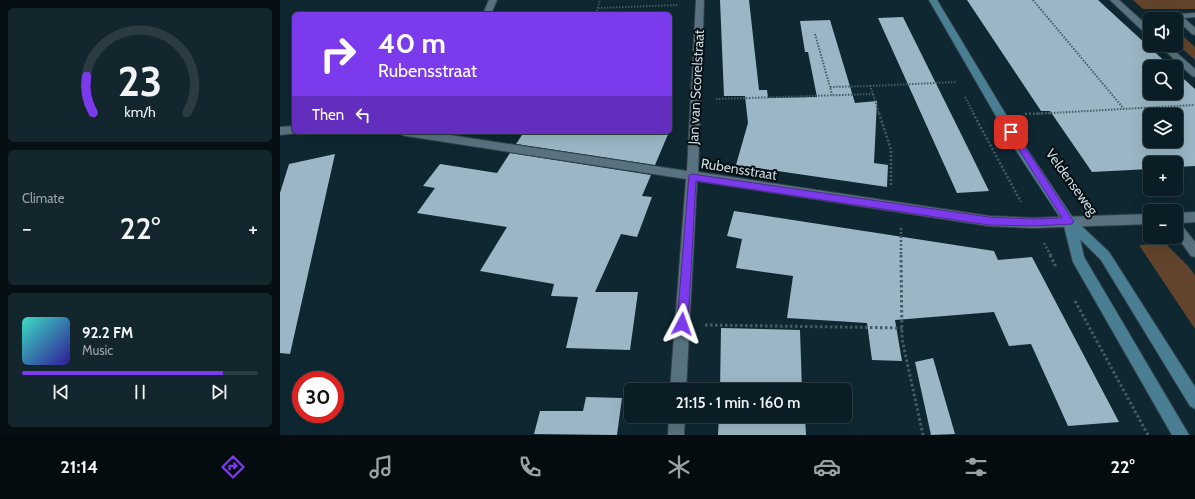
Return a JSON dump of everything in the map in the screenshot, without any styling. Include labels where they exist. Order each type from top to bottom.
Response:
[{"type":"street","points":[[488,12],[493,0]]},
{"type":"street","name":"Veldenseweg","points":[[933,0],[1019,146],[1069,221],[1105,256],[1195,401]]},
{"type":"street","points":[[1114,0],[1143,27]]},
{"type":"street","name":"Jan van Scorelstraat","points":[[678,383],[692,177],[700,2]]},
{"type":"street","points":[[1195,15],[1177,16],[1195,32]]},
{"type":"street","points":[[1171,52],[1195,74]]},
{"type":"street","points":[[280,131],[292,130]]},
{"type":"street","name":"Rubensstraat","points":[[436,134],[692,177],[989,221],[1032,223],[1143,219]]},
{"type":"street","points":[[1183,218],[1195,217]]},
{"type":"street","name":"Veldenseweg","points":[[1069,221],[1078,258],[1181,435]]},
{"type":"street","points":[[1183,236],[1195,252]]},
{"type":"street","points":[[676,435],[677,423]]},
{"type":"path","points":[[597,12],[600,0]]},
{"type":"path","points":[[1033,0],[1124,110]]},
{"type":"path","points":[[598,8],[700,2]]},
{"type":"path","points":[[815,34],[832,95]]},
{"type":"path","points":[[830,87],[957,82]]},
{"type":"path","points":[[870,86],[891,150],[896,208],[902,338],[923,435]]},
{"type":"path","points":[[696,100],[873,94]]},
{"type":"path","points":[[1026,114],[1124,110],[1195,105]]},
{"type":"path","points":[[1021,107],[1029,120]]},
{"type":"path","name":"Veldenseweg","points":[[1060,168],[1101,221]]},
{"type":"path","points":[[682,324],[902,328]]},
{"type":"shaded area","points":[[1133,0],[1195,0],[1195,9],[1143,9]]},
{"type":"shaded area","points":[[1183,36],[1195,47],[1195,60],[1183,49]]},
{"type":"shaded area","points":[[1166,244],[1195,275],[1195,329],[1139,245]]},
{"type":"building","points":[[720,0],[749,0],[759,90],[767,90],[768,98],[817,97],[808,52],[805,52],[800,21],[830,20],[855,103],[877,101],[874,163],[888,165],[887,187],[736,165],[748,123],[745,96],[724,96]]},
{"type":"building","points":[[967,0],[1098,0],[1143,41],[1143,52],[1155,52],[1163,60],[1143,60],[1143,100],[1183,100],[1183,78],[1195,89],[1195,166],[1183,167],[1183,156],[1143,156],[1143,169],[1092,172],[1050,111],[1041,111]]},
{"type":"building","points":[[903,17],[989,191],[957,193],[878,18]]},
{"type":"building","points":[[523,134],[668,134],[655,165],[516,144]]},
{"type":"building","points":[[510,153],[651,175],[642,196],[652,197],[637,237],[621,234],[595,292],[638,292],[630,350],[566,348],[578,297],[551,296],[554,284],[480,271],[507,227],[417,213],[435,188],[423,186],[440,164],[497,173]]},
{"type":"building","points":[[335,154],[290,354],[280,353],[280,193],[289,164]]},
{"type":"building","points":[[734,211],[994,251],[998,260],[1032,257],[1119,422],[1068,426],[1031,344],[1009,346],[994,312],[895,320],[902,361],[872,360],[867,323],[787,318],[793,276],[736,268],[742,239],[727,236]]},
{"type":"building","points":[[721,328],[800,330],[802,383],[720,383]]},
{"type":"building","points":[[933,358],[955,434],[931,435],[915,362]]},
{"type":"building","points":[[586,397],[622,398],[617,435],[534,434],[540,411],[583,411]]},
{"type":"building","points":[[719,423],[805,423],[806,435],[718,435]]},
{"type":"route","points":[[682,324],[692,177],[989,221],[1032,223],[1069,221],[1011,132]]}]
